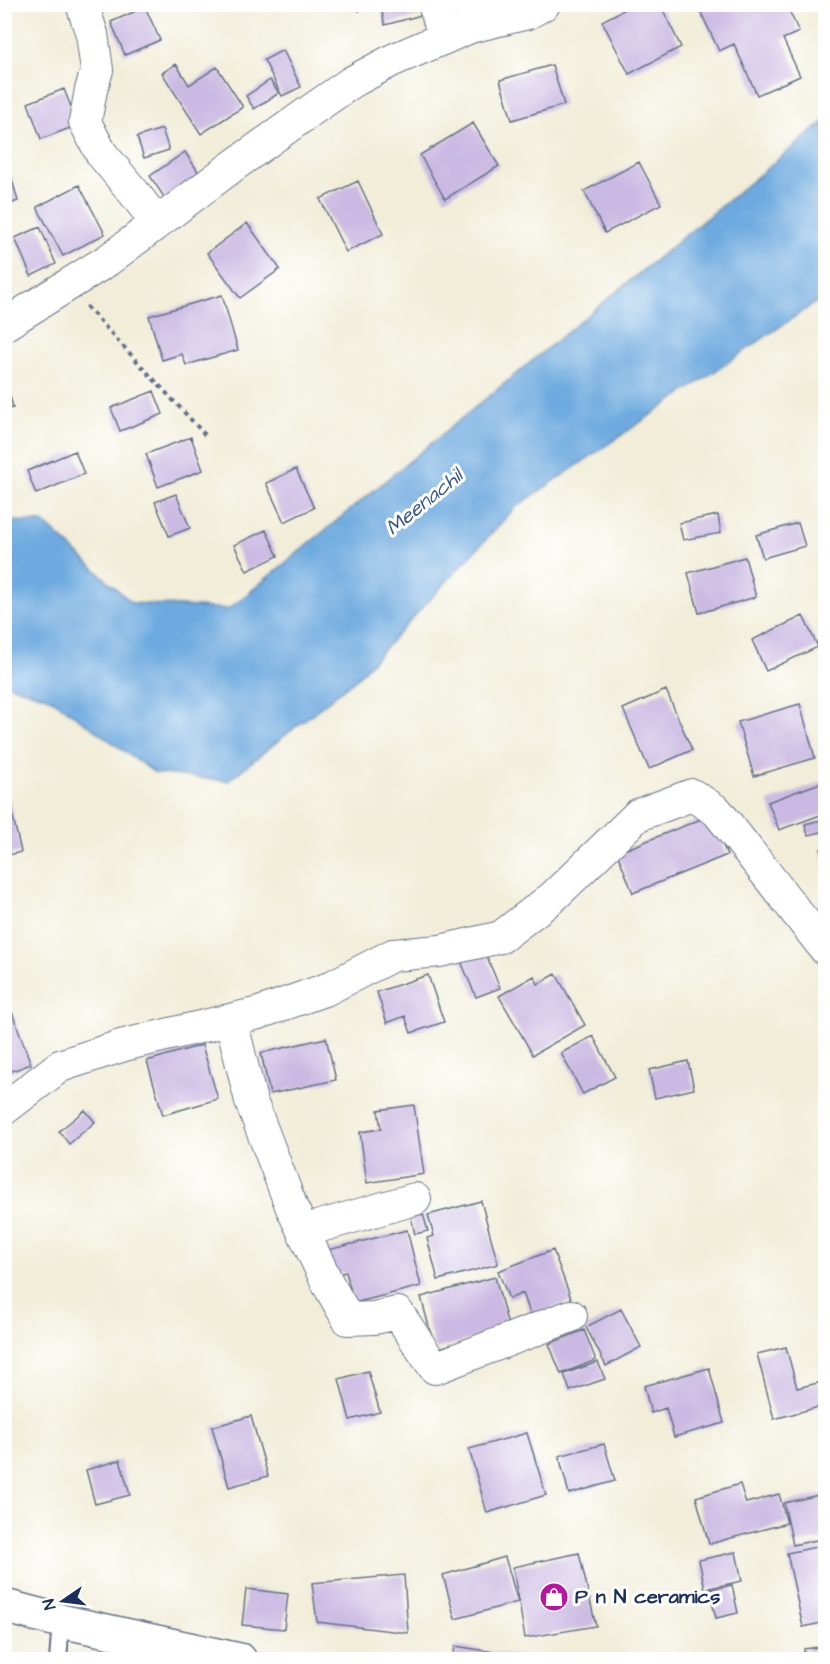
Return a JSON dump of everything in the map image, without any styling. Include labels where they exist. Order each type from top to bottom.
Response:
[{"type":"main road","points":[[4,1606],[61,1621],[240,1659]]},
{"type":"street","points":[[82,4],[92,34],[97,70],[85,122],[101,153],[157,223]]},
{"type":"street","points":[[434,4],[445,38]]},
{"type":"street","points":[[4,325],[108,260],[352,82],[393,60],[470,27],[528,13],[544,4]]},
{"type":"street","points":[[4,1108],[60,1066],[124,1045],[259,1013],[327,990],[393,955],[440,951],[501,938],[553,897],[638,815],[692,795],[717,811],[825,950]]},
{"type":"street","points":[[231,1020],[251,1101],[292,1208],[328,1284],[348,1319],[374,1318],[398,1313],[435,1368],[571,1316]]},
{"type":"street","points":[[303,1231],[415,1199]]},
{"type":"lane","points":[[58,1659],[61,1621]]},
{"type":"path","points":[[67,285],[207,437]]},
{"type":"water","name":"Meenachil","points":[[825,121],[825,296],[515,508],[357,678],[228,781],[155,773],[50,698],[5,684],[5,521],[43,522],[132,603],[229,609]]},
{"type":"building","points":[[354,4],[367,4],[359,11]]},
{"type":"building","points":[[380,4],[422,4],[425,14],[385,25]]},
{"type":"building","points":[[635,4],[660,4],[681,47],[629,74],[602,21]]},
{"type":"building","points":[[697,4],[786,4],[799,32],[783,39],[800,76],[757,95],[734,44],[719,51]]},
{"type":"building","points":[[145,7],[160,40],[125,55],[111,22]]},
{"type":"building","points":[[283,50],[301,87],[282,96],[264,60]]},
{"type":"building","points":[[176,64],[189,85],[217,67],[243,107],[201,134],[162,73]]},
{"type":"building","points":[[552,65],[564,105],[512,120],[500,80]]},
{"type":"building","points":[[270,80],[279,93],[254,109],[246,96]]},
{"type":"building","points":[[64,89],[78,125],[41,139],[28,103]]},
{"type":"building","points":[[473,123],[499,166],[445,199],[420,155]]},
{"type":"building","points":[[162,129],[169,150],[144,158],[137,137]]},
{"type":"building","points":[[185,152],[203,179],[168,203],[150,176]]},
{"type":"building","points":[[639,162],[661,204],[605,233],[584,191]]},
{"type":"building","points":[[11,176],[18,201],[4,206],[4,177]]},
{"type":"building","points":[[358,181],[383,234],[346,252],[320,199]]},
{"type":"building","points":[[79,185],[105,234],[63,256],[37,207]]},
{"type":"building","points":[[247,223],[280,269],[240,298],[207,253]]},
{"type":"building","points":[[40,227],[56,264],[31,276],[15,238]]},
{"type":"building","points":[[222,295],[238,350],[186,365],[182,354],[162,360],[149,316]]},
{"type":"building","points":[[4,387],[8,387],[13,408],[4,410]]},
{"type":"building","points":[[154,391],[163,414],[120,431],[111,408]]},
{"type":"building","points":[[191,437],[203,470],[158,487],[146,454]]},
{"type":"building","points":[[75,451],[84,474],[36,494],[27,471]]},
{"type":"building","points":[[296,469],[314,508],[284,522],[266,483]]},
{"type":"building","points":[[176,494],[190,528],[169,536],[155,502]]},
{"type":"building","points":[[718,515],[721,533],[683,540],[679,523]]},
{"type":"building","points":[[798,523],[805,546],[763,558],[756,535]]},
{"type":"building","points":[[266,530],[278,556],[247,571],[234,545]]},
{"type":"building","points":[[745,557],[756,597],[699,613],[688,573]]},
{"type":"building","points":[[803,616],[818,647],[766,671],[752,640]]},
{"type":"building","points":[[666,690],[692,750],[649,769],[623,709]]},
{"type":"building","points":[[800,704],[815,758],[754,776],[738,722]]},
{"type":"building","points":[[4,717],[8,717],[6,742],[4,741]]},
{"type":"building","points":[[823,782],[826,789],[826,813],[779,830],[768,802]]},
{"type":"building","points":[[9,799],[21,852],[4,856],[4,800]]},
{"type":"building","points":[[711,815],[727,855],[633,893],[617,853]]},
{"type":"building","points":[[826,819],[826,831],[808,835],[805,824]]},
{"type":"building","points":[[826,848],[826,864],[825,864],[821,849]]},
{"type":"building","points":[[484,950],[500,988],[476,997],[460,959]]},
{"type":"building","points":[[556,974],[585,1025],[533,1055],[499,996],[534,976],[538,984]]},
{"type":"building","points":[[428,975],[444,1022],[411,1033],[405,1016],[387,1023],[377,992]]},
{"type":"building","points":[[10,1007],[31,1064],[4,1074],[4,1009]]},
{"type":"building","points":[[593,1036],[615,1077],[583,1094],[561,1053]]},
{"type":"building","points":[[326,1038],[336,1080],[270,1094],[261,1053]]},
{"type":"building","points":[[202,1045],[218,1099],[163,1115],[147,1061]]},
{"type":"building","points":[[688,1061],[694,1089],[655,1098],[649,1070]]},
{"type":"building","points":[[414,1105],[424,1174],[367,1183],[360,1132],[381,1129],[378,1110]]},
{"type":"building","points":[[85,1110],[95,1122],[69,1144],[59,1131]]},
{"type":"building","points":[[481,1201],[498,1264],[438,1280],[427,1238],[434,1236],[428,1215]]},
{"type":"building","points":[[423,1214],[428,1231],[415,1234],[411,1217]]},
{"type":"building","points":[[407,1230],[421,1286],[354,1303],[346,1272],[334,1275],[328,1250]]},
{"type":"building","points":[[553,1250],[572,1301],[531,1316],[523,1293],[509,1299],[498,1271]]},
{"type":"building","points":[[495,1277],[509,1329],[435,1349],[421,1297]]},
{"type":"building","points":[[621,1309],[641,1347],[606,1366],[586,1327]]},
{"type":"building","points":[[584,1330],[596,1360],[561,1374],[549,1344]]},
{"type":"building","points":[[786,1347],[797,1388],[826,1381],[826,1405],[774,1419],[757,1354]]},
{"type":"building","points":[[598,1362],[605,1379],[570,1391],[564,1374]]},
{"type":"building","points":[[709,1368],[724,1423],[674,1437],[666,1408],[651,1413],[644,1386]]},
{"type":"building","points":[[368,1371],[380,1412],[350,1420],[339,1379]]},
{"type":"building","points":[[251,1416],[268,1476],[229,1487],[212,1427]]},
{"type":"building","points":[[527,1433],[546,1495],[487,1513],[469,1449]]},
{"type":"building","points":[[604,1444],[615,1481],[569,1494],[559,1456]]},
{"type":"building","points":[[120,1460],[130,1495],[95,1504],[86,1470]]},
{"type":"building","points":[[740,1484],[746,1503],[779,1494],[787,1523],[709,1544],[696,1497]]},
{"type":"building","points":[[823,1494],[826,1504],[826,1538],[793,1545],[784,1503]]},
{"type":"building","points":[[826,1545],[826,1622],[803,1627],[787,1553]]},
{"type":"building","points":[[736,1552],[742,1581],[705,1589],[699,1560]]},
{"type":"building","name":"P n N ceramics","points":[[579,1553],[596,1626],[525,1638],[513,1567]]},
{"type":"building","points":[[505,1557],[518,1602],[455,1619],[443,1575]]},
{"type":"building","points":[[404,1575],[408,1633],[317,1622],[312,1583]]},
{"type":"building","points":[[732,1585],[738,1613],[716,1618],[709,1590]]},
{"type":"building","points":[[246,1589],[288,1594],[284,1629],[242,1625]]},
{"type":"building","points":[[455,1646],[532,1658],[532,1660],[453,1660]]},
{"type":"building","points":[[826,1646],[826,1660],[804,1660],[804,1649]]},
{"type":"building","points":[[706,1656],[707,1660],[687,1660],[687,1658]]},
{"type":"place","name":"P n N ceramics","points":[[554,1597]]}]
